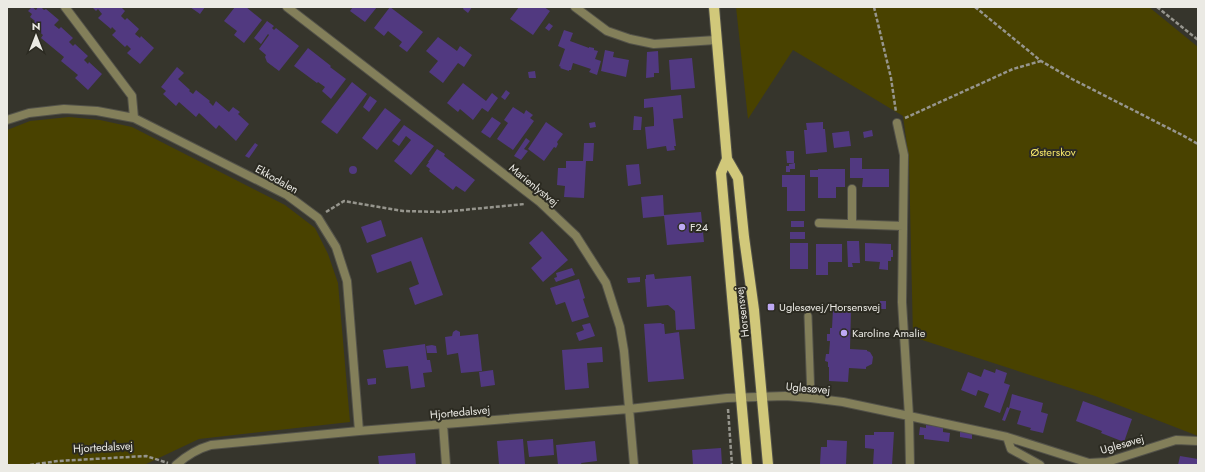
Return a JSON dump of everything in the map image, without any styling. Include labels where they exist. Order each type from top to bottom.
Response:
[{"type":"main road","name":"Horsensvej","points":[[714,7],[727,159],[738,178],[763,396],[768,465]]},
{"type":"main road","name":"Horsensvej","points":[[727,159],[721,173],[747,465]]},
{"type":"street","points":[[65,7],[132,96],[134,118]]},
{"type":"street","name":"Marienlystvej","points":[[286,7],[540,202],[576,236],[606,283],[620,327],[634,465]]},
{"type":"street","points":[[575,7],[607,31],[630,39],[654,44],[716,40]]},
{"type":"street","name":"Ekkodalen","points":[[7,120],[29,113],[64,109],[97,111],[134,118],[287,195],[318,218],[336,247],[347,282],[359,431]]},
{"type":"street","points":[[897,123],[904,155],[902,302],[909,416],[910,465]]},
{"type":"street","points":[[852,189],[852,224]]},
{"type":"street","points":[[820,223],[903,226]]},
{"type":"street","name":"Uglesøvej","points":[[752,397],[785,396],[843,402],[1007,437],[1089,463],[1106,462],[1176,440],[1198,441]]},
{"type":"street","name":"Hjortedalsvej","points":[[176,465],[188,454],[200,448],[211,446],[359,431],[629,409],[727,398],[752,397]]},
{"type":"street","points":[[443,424],[446,465]]},
{"type":"street","points":[[1007,437],[1011,448],[1040,465]]},
{"type":"lane","points":[[808,316],[811,398]]},
{"type":"path","points":[[874,7],[892,78],[897,123],[939,102],[1013,69],[1041,61]]},
{"type":"path","points":[[975,7],[1041,61],[1072,79],[1198,144]]},
{"type":"path","points":[[1157,7],[1198,40]]},
{"type":"path","points":[[318,218],[344,201],[403,211],[442,212],[540,202]]},
{"type":"path","points":[[727,398],[732,465]]},
{"type":"path","name":"Hjortedalsvej","points":[[30,465],[58,461],[146,456],[176,465]]},
{"type":"green space","name":"Østerskov","points":[[736,7],[1149,7],[1198,47],[1198,436],[1095,396],[913,337],[909,161],[903,116],[793,50],[748,119]]},
{"type":"green space","points":[[69,117],[100,120],[132,127],[285,205],[315,228],[328,254],[338,283],[350,422],[199,439],[144,465],[7,465],[7,130],[30,121]]},
{"type":"building","points":[[32,7],[36,10],[38,7],[41,7],[44,10],[46,9],[59,20],[54,25],[59,29],[61,27],[73,38],[69,42],[73,46],[75,44],[88,56],[84,60],[88,64],[89,62],[102,74],[88,90],[75,78],[78,75],[61,61],[64,57],[41,38],[43,35],[31,25],[35,21],[30,17],[32,14],[28,11]]},
{"type":"building","points":[[92,7],[121,7],[125,11],[121,16],[125,20],[127,18],[139,29],[135,34],[140,38],[141,36],[154,48],[140,64],[127,53],[131,49],[127,45],[125,47],[112,35],[116,31],[112,27],[111,29],[98,18],[102,14],[98,9],[96,11]]},
{"type":"building","points":[[190,7],[205,7],[200,14]]},
{"type":"building","points":[[235,7],[246,7],[262,20],[244,43],[234,35],[237,31],[224,21]]},
{"type":"building","points":[[353,7],[377,7],[365,22],[350,11]]},
{"type":"building","points":[[390,7],[423,32],[407,52],[399,46],[402,42],[388,31],[384,36],[374,28]]},
{"type":"building","points":[[464,7],[472,7],[468,13],[463,9]]},
{"type":"building","points":[[519,7],[544,7],[550,11],[533,35],[510,19]]},
{"type":"building","points":[[267,21],[274,26],[272,28],[274,30],[276,28],[299,46],[279,71],[267,62],[265,57],[266,55],[259,49],[269,35],[268,34],[261,44],[254,38]]},
{"type":"building","points":[[549,23],[553,26],[549,31],[545,28]]},
{"type":"building","points":[[564,30],[573,33],[570,41],[589,48],[594,48],[594,50],[598,51],[595,59],[601,61],[597,75],[589,72],[591,69],[573,63],[571,70],[569,71],[560,68],[561,67],[559,66],[565,49],[558,46]]},
{"type":"building","points":[[438,37],[457,51],[460,46],[472,55],[464,67],[458,63],[443,83],[429,72],[438,61],[426,51]]},
{"type":"building","points":[[308,48],[346,79],[331,99],[322,91],[325,87],[294,66]]},
{"type":"building","points":[[605,50],[614,52],[613,57],[629,60],[626,77],[601,71]]},
{"type":"building","points":[[658,51],[659,73],[654,73],[654,77],[646,78],[647,52]]},
{"type":"building","points":[[692,58],[695,88],[671,90],[669,60]]},
{"type":"building","points":[[177,67],[184,73],[178,79],[193,94],[196,90],[210,101],[209,102],[213,106],[216,101],[229,112],[233,107],[240,112],[238,114],[249,124],[236,141],[219,125],[216,129],[199,113],[196,117],[179,102],[176,106],[163,94],[166,91],[161,87]]},
{"type":"building","points":[[535,71],[536,78],[529,78],[528,72]]},
{"type":"building","points":[[352,82],[367,94],[337,134],[321,122]]},
{"type":"building","points":[[463,83],[486,101],[492,93],[498,98],[488,112],[482,108],[473,120],[460,109],[458,112],[447,103]]},
{"type":"building","points":[[506,90],[510,93],[505,100],[501,97]]},
{"type":"building","points":[[681,95],[683,118],[673,119],[676,146],[674,146],[675,150],[667,151],[666,146],[647,149],[645,127],[654,126],[654,119],[653,107],[644,108],[644,99]]},
{"type":"building","points":[[370,96],[377,101],[369,112],[363,107]]},
{"type":"building","points":[[513,107],[524,114],[526,110],[533,115],[530,118],[534,121],[513,150],[497,139],[508,123],[504,120]]},
{"type":"building","points":[[385,108],[401,120],[377,150],[362,138]]},
{"type":"building","points":[[634,116],[642,117],[641,130],[633,130]]},
{"type":"building","points":[[492,117],[501,123],[490,138],[481,132]]},
{"type":"building","points":[[546,122],[563,134],[557,142],[558,144],[556,148],[554,147],[544,161],[528,149]]},
{"type":"building","points":[[595,122],[596,127],[590,128],[589,123]]},
{"type":"building","points":[[823,122],[827,152],[806,154],[804,130],[807,130],[806,123]]},
{"type":"building","points":[[404,125],[434,146],[411,175],[394,161],[411,140],[406,136],[399,146],[392,141]]},
{"type":"building","points":[[872,130],[873,136],[864,138],[863,132]]},
{"type":"building","points":[[849,131],[851,146],[834,148],[832,133]]},
{"type":"building","points":[[526,138],[530,141],[524,149],[528,151],[521,160],[514,156]]},
{"type":"building","points":[[255,143],[258,145],[249,158],[245,156]]},
{"type":"building","points":[[584,143],[594,143],[593,161],[586,161],[584,198],[564,197],[565,186],[557,185],[558,168],[566,168],[566,161],[583,161]]},
{"type":"building","points":[[437,149],[475,180],[465,192],[456,186],[453,190],[429,171],[430,169],[426,166]]},
{"type":"building","points":[[786,151],[794,151],[794,163],[787,163]]},
{"type":"building","points":[[850,158],[862,158],[862,169],[889,169],[889,187],[862,187],[863,178],[850,178]]},
{"type":"building","points":[[795,163],[795,169],[790,169],[790,172],[786,172],[786,166]]},
{"type":"building","points":[[639,164],[641,184],[628,186],[626,165]]},
{"type":"building","points":[[353,166],[356,167],[356,173],[353,174],[350,173],[349,170],[350,167]]},
{"type":"building","points":[[845,169],[845,187],[836,187],[836,198],[818,198],[818,177],[810,177],[810,170]]},
{"type":"building","points":[[782,175],[805,175],[805,211],[787,211],[787,187],[782,187]]},
{"type":"building","points":[[663,195],[664,215],[701,212],[704,242],[667,245],[664,216],[643,218],[641,197]]},
{"type":"building","points":[[381,220],[386,236],[367,243],[361,227]]},
{"type":"building","points":[[791,221],[804,221],[804,227],[791,227]]},
{"type":"building","points":[[542,231],[568,260],[543,282],[531,268],[542,258],[529,243]]},
{"type":"building","points":[[790,232],[805,232],[805,239],[790,239]]},
{"type":"building","points":[[422,237],[443,295],[415,305],[409,288],[419,284],[411,261],[377,273],[371,255]]},
{"type":"building","points":[[847,241],[859,241],[860,263],[852,263],[853,267],[848,267]]},
{"type":"building","points":[[790,243],[808,243],[808,269],[790,269]]},
{"type":"building","points":[[865,243],[891,244],[893,257],[891,257],[891,261],[888,261],[888,270],[879,269],[880,262],[865,261]]},
{"type":"building","points":[[816,244],[842,244],[842,262],[828,262],[828,275],[816,275]]},
{"type":"building","points":[[572,268],[575,275],[556,282],[554,278],[557,277],[556,273]]},
{"type":"building","points":[[654,274],[655,279],[691,276],[695,329],[676,330],[675,311],[668,305],[647,307],[645,279],[646,275]]},
{"type":"building","points":[[640,277],[640,282],[628,283],[627,278]]},
{"type":"building","points":[[579,279],[585,298],[583,299],[589,317],[572,322],[565,302],[556,305],[550,288]]},
{"type":"building","points":[[880,301],[886,301],[886,309],[880,309]]},
{"type":"building","points":[[833,309],[851,310],[850,349],[867,350],[873,357],[872,364],[866,367],[866,369],[849,368],[848,382],[829,381],[828,362],[825,361],[826,354],[829,354],[830,341],[827,341],[827,334],[830,334],[830,328],[832,328]]},
{"type":"building","points":[[590,323],[595,336],[579,341],[576,333],[584,330],[582,325]]},
{"type":"building","points":[[644,324],[664,324],[665,334],[679,332],[684,379],[648,382]]},
{"type":"building","points":[[456,330],[460,332],[460,336],[478,334],[482,371],[461,373],[458,353],[447,355],[445,337],[452,336],[453,332]]},
{"type":"building","points":[[425,344],[427,360],[430,360],[432,372],[423,373],[425,387],[411,389],[408,366],[386,368],[383,350]]},
{"type":"building","points":[[426,346],[436,346],[437,353],[427,353]]},
{"type":"building","points":[[602,347],[603,362],[587,363],[589,388],[565,390],[562,350]]},
{"type":"building","points":[[984,369],[995,373],[996,369],[1007,373],[1004,383],[1010,385],[1000,413],[984,407],[989,394],[978,390],[976,396],[961,390],[968,372],[981,377]]},
{"type":"building","points":[[493,370],[495,385],[481,387],[479,372]]},
{"type":"building","points":[[376,378],[376,384],[368,385],[367,379]]},
{"type":"building","points":[[1012,394],[1043,403],[1041,412],[1048,414],[1043,433],[1030,430],[1031,428],[1017,424],[1021,411],[1010,408],[1005,421],[1002,420],[1007,407],[1009,408]]},
{"type":"building","points":[[1083,401],[1132,419],[1124,442],[1101,433],[1102,431],[1076,421]]},
{"type":"building","points":[[926,425],[943,427],[943,432],[950,433],[949,442],[924,439],[924,435],[919,435],[920,427],[926,428]]},
{"type":"building","points":[[960,429],[972,432],[972,439],[960,437]]},
{"type":"building","points":[[874,432],[894,432],[892,465],[873,465],[874,449],[865,448],[865,435],[874,435]]},
{"type":"building","points":[[523,439],[525,464],[499,465],[497,441]]},
{"type":"building","points":[[553,439],[554,455],[529,457],[527,441]]},
{"type":"building","points":[[827,440],[847,441],[846,465],[820,464],[821,447],[827,447]]},
{"type":"building","points":[[595,441],[597,461],[581,463],[582,465],[558,465],[556,445]]},
{"type":"building","points":[[721,448],[722,465],[693,465],[692,450]]},
{"type":"building","points":[[415,453],[416,465],[379,465],[378,456]]},
{"type":"building","points":[[1180,456],[1198,459],[1198,465],[1178,465]]},
{"type":"place","name":"F24","points":[[682,227]]},
{"type":"place","name":"Uglesøvej/Horsensvej","points":[[771,307]]},
{"type":"place","name":"Karoline Amalie","points":[[844,333]]}]
